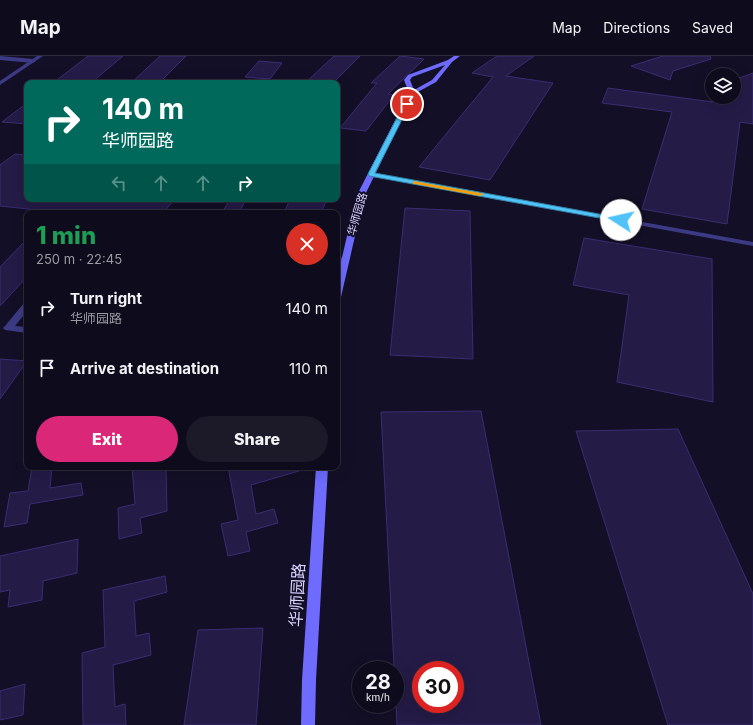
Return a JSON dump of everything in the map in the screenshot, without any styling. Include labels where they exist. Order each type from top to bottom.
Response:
[{"type":"main road","points":[[450,61],[436,81],[425,88],[412,93],[407,80],[410,76],[450,61],[458,56]]},
{"type":"main road","name":"华师园路","points":[[341,260],[360,197],[412,93]]},
{"type":"main road","name":"华师园路","points":[[308,725],[309,680],[322,470]]},
{"type":"street","points":[[0,83],[40,56]]},
{"type":"street","points":[[0,58],[33,61]]},
{"type":"street","points":[[371,174],[753,244]]},
{"type":"street","points":[[24,309],[8,328],[24,330]]},
{"type":"building","points":[[88,56],[123,56],[95,80],[57,80]]},
{"type":"building","points":[[160,56],[186,56],[162,80],[134,80]]},
{"type":"building","points":[[334,56],[360,56],[336,80],[308,80]]},
{"type":"building","points":[[400,56],[424,59],[388,94],[394,95],[366,131],[340,128],[377,83],[371,83]]},
{"type":"building","points":[[497,56],[534,56],[506,76],[553,83],[490,180],[419,167],[493,77],[472,73]]},
{"type":"building","points":[[663,56],[710,56],[711,59],[673,71],[670,80],[631,66]]},
{"type":"building","points":[[259,61],[282,63],[270,79],[245,77]]},
{"type":"building","points":[[753,73],[753,124],[740,122],[727,224],[642,209],[672,112],[602,103],[608,88],[705,101],[705,104],[741,104],[741,77]]},
{"type":"building","points":[[24,105],[24,124],[2,122]]},
{"type":"building","points":[[15,154],[24,155],[24,202],[172,202],[166,210],[38,210],[0,206],[0,165]]},
{"type":"building","points":[[228,202],[244,202],[240,210],[224,210]]},
{"type":"building","points":[[289,202],[326,202],[322,210],[285,210]]},
{"type":"building","points":[[405,208],[470,211],[473,359],[390,355]]},
{"type":"building","points":[[584,238],[712,259],[713,402],[617,382],[629,295],[573,285]]},
{"type":"building","points":[[24,242],[24,280],[0,306],[0,267]]},
{"type":"building","points":[[0,359],[24,361],[24,365],[0,399]]},
{"type":"building","points":[[481,411],[541,725],[397,725],[396,713],[404,713],[404,661],[394,661],[381,412]]},
{"type":"building","points":[[678,429],[753,594],[753,725],[668,725],[576,431]]},
{"type":"building","points":[[32,470],[52,470],[50,488],[81,483],[83,495],[30,504],[27,523],[4,527],[10,493],[28,491]]},
{"type":"building","points":[[132,470],[166,470],[167,511],[140,518],[142,533],[119,539],[118,508],[135,504]]},
{"type":"building","points":[[229,470],[299,470],[251,485],[256,514],[274,509],[278,523],[246,532],[250,551],[228,556],[221,524],[238,520]]},
{"type":"building","points":[[78,539],[77,573],[43,581],[42,600],[8,607],[10,590],[0,592],[0,556]]},
{"type":"building","points":[[165,576],[167,592],[134,601],[136,636],[149,633],[151,655],[113,665],[115,707],[125,704],[126,725],[83,725],[82,653],[105,647],[103,590]]},
{"type":"building","points":[[263,628],[256,725],[184,725],[198,630]]},
{"type":"building","points":[[25,684],[23,715],[0,720],[0,691]]},
{"type":"slow traffic","points":[[415,183],[480,194]]},
{"type":"route","points":[[407,104],[371,174],[621,220]]}]
